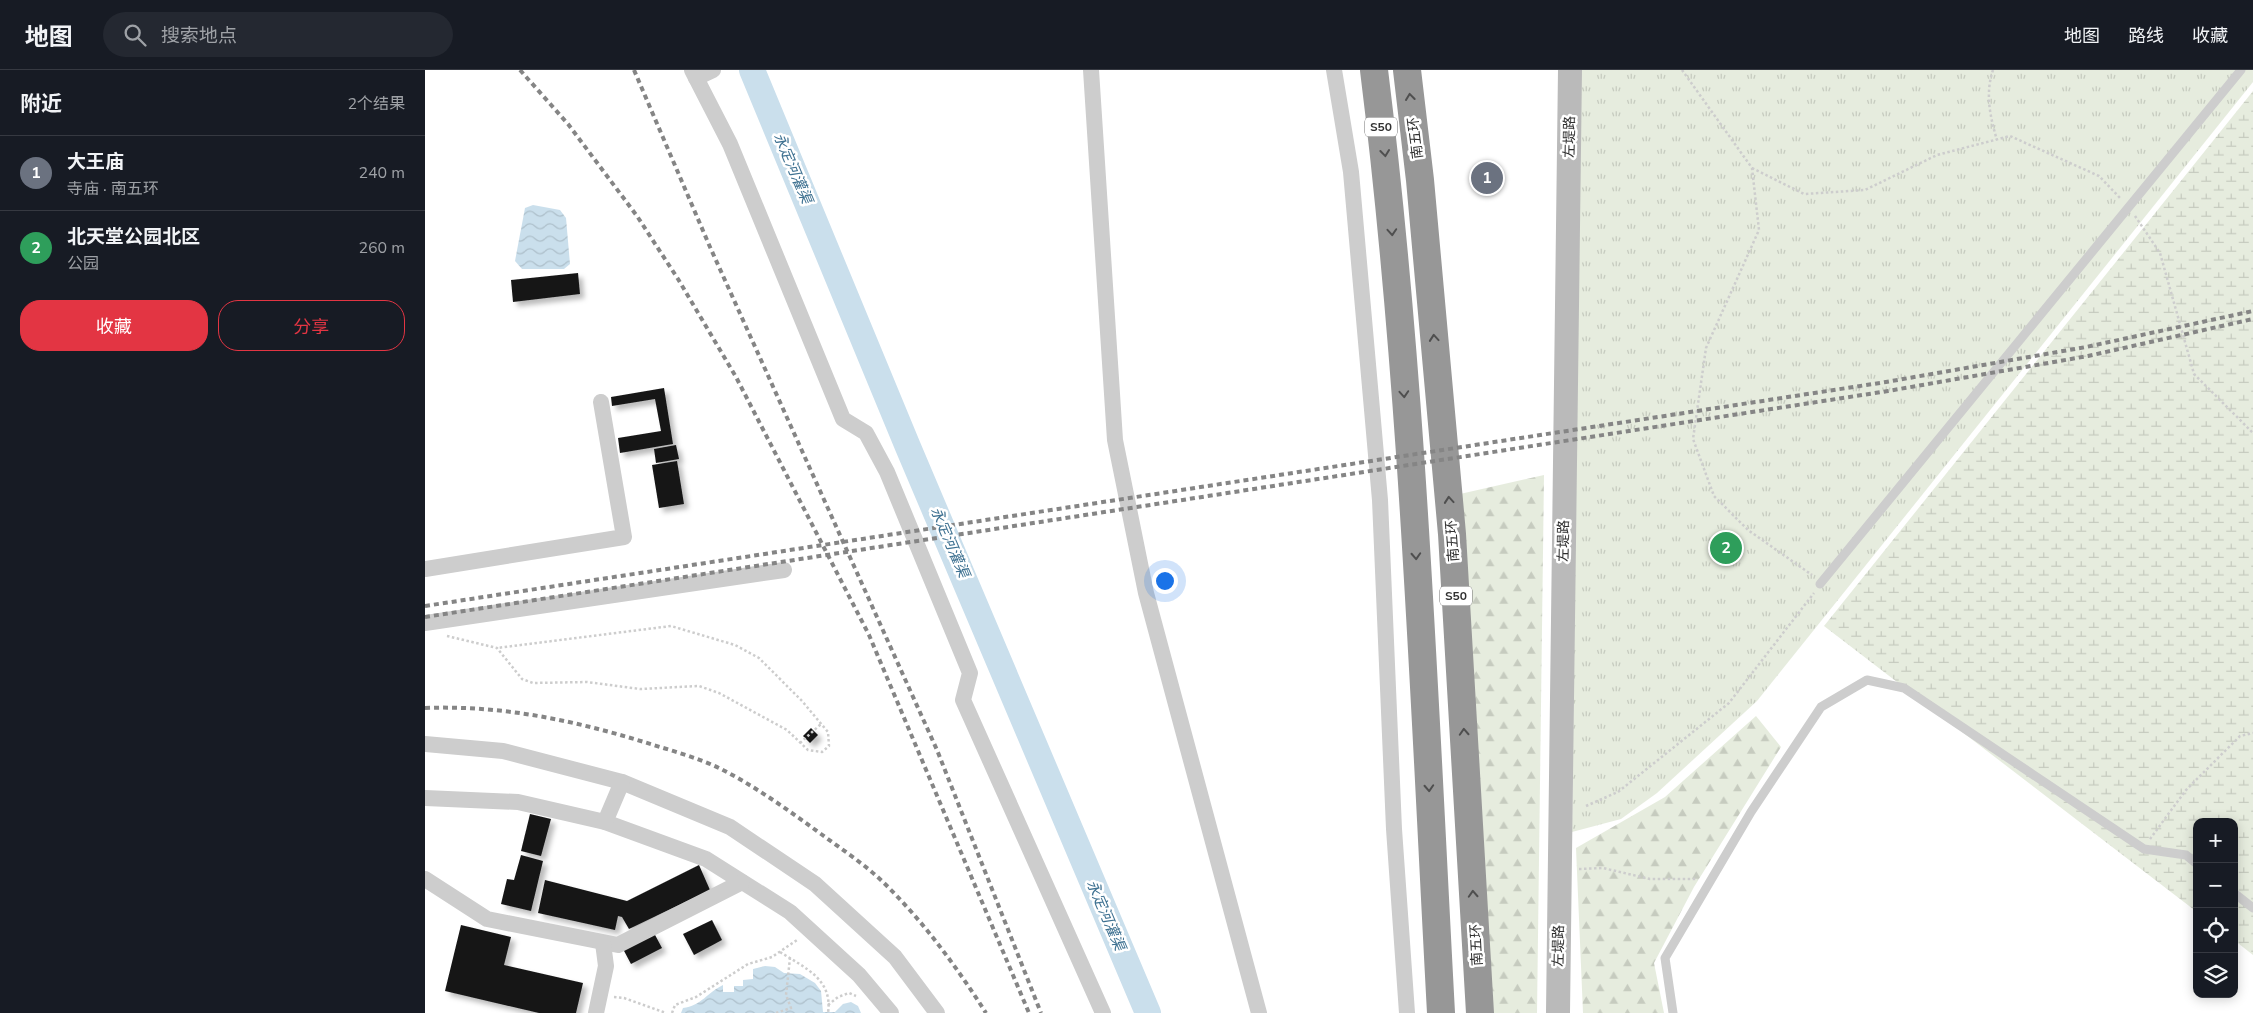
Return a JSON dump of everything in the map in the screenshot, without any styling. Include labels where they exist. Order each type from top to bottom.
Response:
[{"type":"highway","name":"S50","points":[[1375,70],[1388,183],[1414,525],[1441,1013]]},
{"type":"highway","name":"南五环","points":[[1407,70],[1420,180],[1452,534],[1480,1013]]},
{"type":"main road","name":"左堤路","points":[[1558,1013],[1570,70]]},
{"type":"street","points":[[713,70],[694,74],[730,144],[843,419],[866,433],[887,472],[970,673],[963,700],[1103,1013]]},
{"type":"street","points":[[1091,70],[1115,440],[1146,593],[1259,1013]]},
{"type":"street","points":[[1334,70],[1351,172],[1380,500],[1394,829],[1407,1013]]},
{"type":"street","points":[[425,569],[623,537],[601,402]]},
{"type":"street","points":[[431,622],[784,570]]},
{"type":"street","points":[[425,744],[503,751],[622,782],[730,827],[815,884],[895,957],[937,1013]]},
{"type":"street","points":[[605,822],[622,782]]},
{"type":"street","points":[[425,798],[518,802],[605,822],[706,860],[790,912],[859,975],[891,1013]]},
{"type":"street","points":[[425,879],[487,919],[618,946],[742,882]]},
{"type":"street","points":[[596,1013],[606,966],[603,943]]},
{"type":"lane","points":[[1820,584],[2241,70]]},
{"type":"lane","points":[[1673,1013],[1665,958],[1711,879],[1751,812],[1821,707],[1867,680],[1904,688],[2144,849],[2186,855],[2196,863]]},
{"type":"lane","points":[[2238,896],[2253,908]]},
{"type":"path","points":[[1682,70],[1752,168],[1804,194],[1865,190],[1937,155],[2010,136],[2099,176],[2129,207],[2160,253],[2194,374],[2253,433]]},
{"type":"path","points":[[1993,70],[1989,81],[1990,117],[1997,140]]},
{"type":"path","points":[[1586,806],[1618,792],[1729,703],[1820,584],[1803,568],[1748,530],[1714,496],[1693,439],[1706,348],[1759,230],[1752,168]]},
{"type":"path","points":[[431,622],[442,634],[497,648],[671,626],[735,645],[759,658],[802,701],[828,732],[829,746],[822,752],[808,750],[787,730],[719,693],[699,686],[639,689],[587,682],[533,683],[522,679],[497,648]]},
{"type":"path","points":[[800,744],[821,724]]},
{"type":"path","points":[[2144,849],[2187,790],[2240,736],[2253,733]]},
{"type":"path","points":[[1571,869],[1603,868],[1651,878],[1711,879]]},
{"type":"path","points":[[672,1013],[675,1005],[696,997],[748,964],[772,957],[811,930]]},
{"type":"path","points":[[780,952],[820,978],[829,996],[828,1011]]},
{"type":"path","points":[[776,1013],[791,1008],[786,995],[789,958]]},
{"type":"path","points":[[829,1005],[838,997],[849,992],[858,997]]},
{"type":"path","points":[[600,995],[624,998],[667,1013]]},
{"type":"green space","points":[[1580,70],[2253,70],[2253,82],[1757,701],[1657,793],[1621,819],[1572,832]]},
{"type":"green space","points":[[2253,91],[2253,955],[2238,943],[2238,818],[2193,818],[2193,909],[1824,626]]},
{"type":"green space","points":[[1544,475],[1537,1013],[1492,1013],[1460,494]]},
{"type":"green space","points":[[1756,716],[1781,747],[1694,887],[1654,963],[1664,1013],[1583,1013],[1576,848],[1665,797]]},
{"type":"water","points":[[533,205],[560,210],[566,218],[570,264],[564,269],[522,269],[515,261],[525,208]]},
{"type":"water","points":[[765,966],[775,967],[784,973],[800,974],[815,983],[821,991],[823,1012],[835,1012],[843,1004],[851,1002],[858,1006],[861,1013],[681,1013],[683,1008],[695,1005],[723,985],[723,992],[734,992],[734,986],[743,986],[743,980],[753,979],[753,969]]},
{"type":"building","points":[[578,273],[580,294],[513,302],[511,280]]},
{"type":"building","points":[[664,388],[673,444],[620,453],[618,438],[661,431],[655,399],[612,406],[611,397]]},
{"type":"building","points":[[676,445],[679,459],[656,463],[654,449]]},
{"type":"building","points":[[677,461],[684,504],[659,508],[652,465]]},
{"type":"building","points":[[811,728],[818,735],[810,743],[803,736]]},
{"type":"building","points":[[530,814],[551,819],[541,856],[521,851]]},
{"type":"building","points":[[521,855],[543,861],[531,911],[501,904],[507,879],[514,880]]},
{"type":"building","points":[[699,865],[710,890],[629,929],[622,917],[618,916],[615,930],[538,913],[545,880],[627,901]]},
{"type":"building","points":[[712,920],[722,940],[694,955],[683,934]]},
{"type":"building","points":[[461,925],[511,937],[504,965],[583,983],[576,1013],[539,1013],[445,991]]},
{"type":"building","points":[[654,933],[662,948],[631,964],[623,949]]},
{"type":"waterway","name":"永定河灌渠","points":[[752,70],[908,447],[1148,1013]]},
{"type":"railway","points":[[520,70],[568,124],[637,216],[678,279],[736,377],[869,635],[1029,1013]]},
{"type":"railway","points":[[634,70],[710,247],[937,750],[1041,1013]]},
{"type":"railway","points":[[425,606],[1886,382],[2086,347],[2253,311]]},
{"type":"railway","points":[[425,617],[1888,391],[2088,356],[2253,319]]},
{"type":"railway","points":[[425,708],[481,709],[563,721],[617,734],[682,754],[710,764],[732,775],[796,816],[856,859],[881,880],[929,932],[986,1013]]},
{"type":"place","name":"大王庙","points":[[1487,178]]},
{"type":"place","name":"北天堂公园北区","points":[[1726,548]]}]
